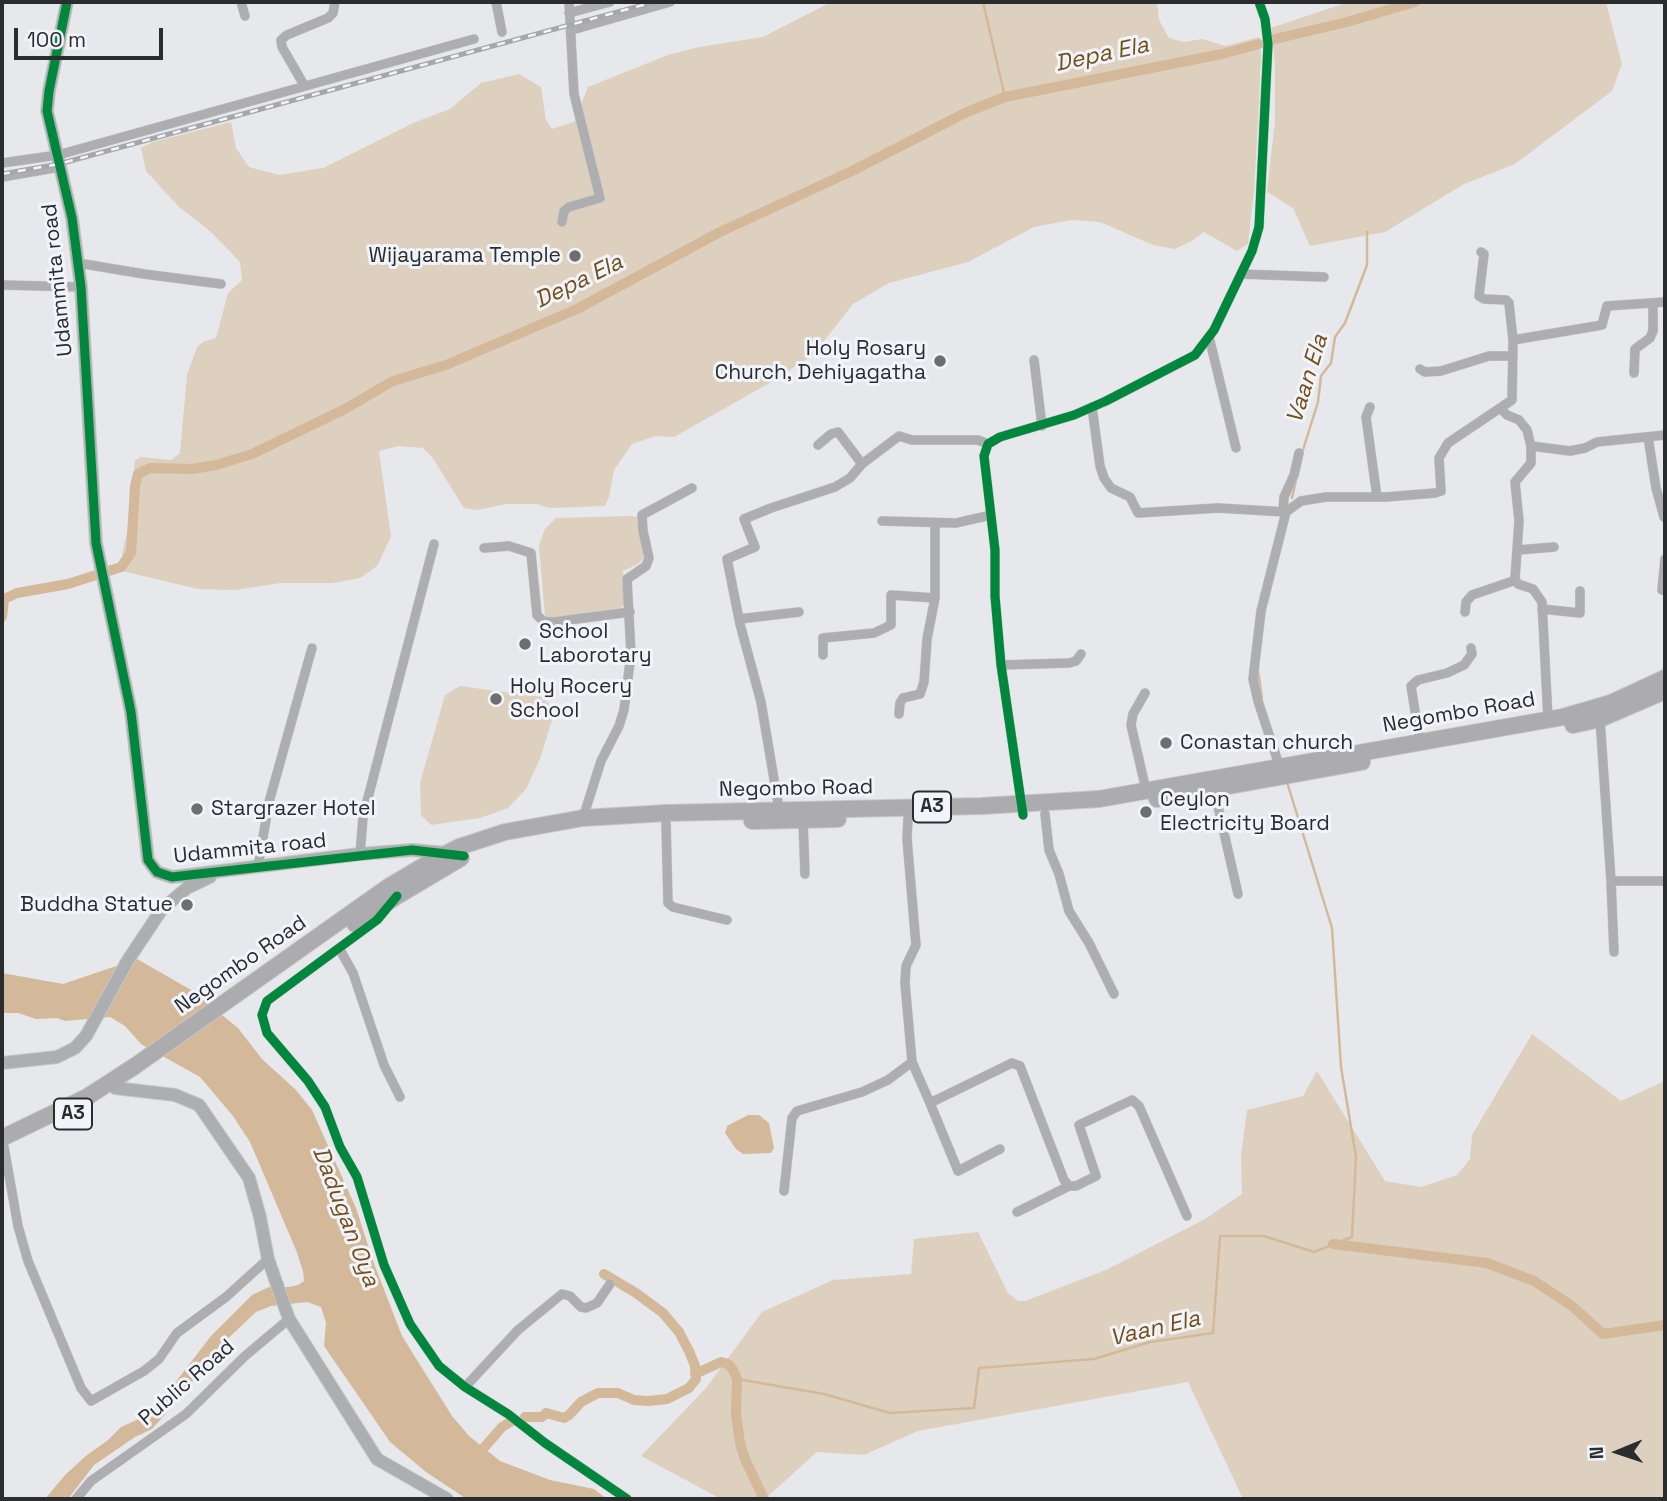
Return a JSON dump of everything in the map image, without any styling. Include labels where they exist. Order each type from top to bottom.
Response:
[{"type":"highway","name":"Negombo Road","points":[[234,1000],[464,856],[515,840],[555,832],[666,823],[908,818],[1022,810],[1099,799],[1548,719],[1611,703],[1665,678]]},
{"type":"highway","name":"Negombo Road","points":[[3,1144],[50,1126],[114,1088],[388,887],[446,853],[521,828],[583,818],[779,810],[1022,810],[1045,814],[1099,809],[1535,733],[1600,719],[1665,691]]},
{"type":"highway","name":"Negombo Road","points":[[3,1144],[137,1069]]},
{"type":"street","name":"Udammita road","points":[[67,2],[47,111],[72,218],[81,286],[94,524],[98,557],[131,712],[148,860],[157,872],[172,877],[412,850],[464,856]]},
{"type":"street","points":[[241,2],[245,16]]},
{"type":"street","points":[[304,85],[282,47],[281,40],[328,18],[333,13],[335,2]]},
{"type":"street","points":[[496,2],[502,33]]},
{"type":"street","points":[[562,222],[564,211],[569,207],[600,198],[574,93],[569,2]]},
{"type":"street","points":[[569,13],[610,2]]},
{"type":"street","points":[[572,30],[670,2]]},
{"type":"street","points":[[1022,810],[1001,665],[991,515],[984,456],[988,444],[1000,438],[1092,407],[1195,355],[1209,337],[1256,239],[1260,214],[1268,44],[1265,19],[1259,2]]},
{"type":"street","points":[[2,177],[304,85],[474,39]]},
{"type":"street","points":[[2,163],[59,161]]},
{"type":"street","points":[[1092,407],[1104,478],[1111,488],[1130,497],[1138,513],[1218,508],[1285,512],[1301,501],[1441,491],[1441,451],[1467,429],[1511,400],[1513,340],[1509,303],[1506,300],[1484,299],[1479,296],[1484,254],[1481,252]]},
{"type":"street","points":[[78,263],[221,284]]},
{"type":"street","points":[[1241,274],[1324,277]]},
{"type":"street","points":[[2,285],[81,286]]},
{"type":"street","points":[[1513,340],[1602,325],[1607,306],[1665,302]]},
{"type":"street","points":[[1634,373],[1635,349],[1650,338],[1653,331],[1653,303]]},
{"type":"street","points":[[1209,337],[1236,448]]},
{"type":"street","points":[[1420,369],[1425,372],[1441,371],[1489,356],[1513,356]]},
{"type":"street","points":[[1034,360],[1042,426]]},
{"type":"street","points":[[1370,407],[1366,417],[1377,497]]},
{"type":"street","points":[[1500,409],[1519,420],[1527,429],[1531,446],[1531,463],[1515,482],[1519,521],[1516,580],[1518,584],[1533,589],[1538,594],[1542,609],[1548,719]]},
{"type":"street","points":[[818,445],[838,432],[862,464]]},
{"type":"street","points":[[1531,446],[1570,451],[1597,442],[1665,435]]},
{"type":"street","points":[[779,810],[759,693],[739,619],[727,559],[755,547],[744,519],[835,487],[850,478],[862,464],[899,436],[912,440],[978,440],[988,444]]},
{"type":"street","points":[[1648,437],[1656,488],[1664,517]]},
{"type":"street","points":[[1279,765],[1258,701],[1254,679],[1261,611],[1285,512],[1284,497],[1294,475],[1299,453]]},
{"type":"street","points":[[583,818],[601,761],[624,710],[630,676],[627,579],[646,566],[649,558],[642,515],[692,488]]},
{"type":"street","points":[[882,521],[956,523],[991,515]]},
{"type":"street","points":[[899,714],[903,698],[920,694],[924,682],[927,639],[935,598],[935,523]]},
{"type":"street","points":[[360,854],[363,817],[434,544]]},
{"type":"street","points":[[484,548],[509,546],[531,553],[537,615],[543,621],[630,612]]},
{"type":"street","points":[[1518,550],[1553,547]]},
{"type":"street","points":[[1662,590],[1665,559]]},
{"type":"street","points":[[1465,612],[1466,602],[1472,595],[1516,580]]},
{"type":"street","points":[[1542,609],[1580,613],[1580,591]]},
{"type":"street","points":[[823,655],[823,638],[874,633],[891,625],[891,595],[935,598]]},
{"type":"street","points":[[739,619],[799,612]]},
{"type":"street","points":[[258,867],[269,802],[312,648]]},
{"type":"street","points":[[1420,741],[1411,686],[1418,680],[1447,673],[1464,665],[1472,654],[1471,648]]},
{"type":"street","points":[[1001,665],[1069,663],[1076,661],[1081,654]]},
{"type":"street","points":[[1145,693],[1132,714],[1131,725],[1146,790]]},
{"type":"street","points":[[1600,719],[1614,952]]},
{"type":"street","points":[[1214,789],[1238,894]]},
{"type":"street","points":[[1045,814],[1049,850],[1069,911],[1089,943],[1114,994]]},
{"type":"street","points":[[908,818],[907,839],[916,945],[906,966],[905,983],[912,1062],[958,1171],[1000,1149]]},
{"type":"street","points":[[803,820],[804,874]]},
{"type":"street","points":[[666,823],[668,903],[673,907],[727,920]]},
{"type":"street","points":[[2,1063],[57,1057],[75,1048],[86,1036],[128,960],[162,909],[187,888],[223,871]]},
{"type":"street","points":[[1611,881],[1665,881]]},
{"type":"street","points":[[397,896],[377,920],[267,1001],[262,1016],[267,1033],[308,1081],[325,1107],[340,1147],[357,1177],[384,1265],[410,1324],[439,1366],[465,1387],[509,1414],[545,1443],[627,1499]]},
{"type":"street","points":[[339,948],[353,973],[384,1065],[400,1097]]},
{"type":"street","points":[[784,1192],[792,1118],[797,1111],[862,1092],[888,1080],[912,1062]]},
{"type":"street","points":[[930,1103],[1012,1063],[1020,1066],[1069,1186]]},
{"type":"street","points":[[114,1088],[175,1095],[199,1105],[249,1178],[268,1259],[288,1314],[377,1459],[447,1499]]},
{"type":"street","points":[[1017,1212],[1096,1176],[1079,1125],[1132,1100],[1139,1106],[1187,1216]]},
{"type":"street","points":[[3,1144],[18,1226],[28,1261],[81,1388],[91,1401],[144,1371],[159,1359],[177,1333],[226,1297],[268,1259]]},
{"type":"street","points":[[465,1387],[518,1329],[562,1294],[570,1296],[581,1307],[586,1308],[597,1303],[610,1284]]},
{"type":"street","name":"Public Road","points":[[76,1499],[91,1481],[186,1414],[288,1314]]},
{"type":"shaded area","points":[[831,2],[1157,2],[1159,20],[1169,38],[1184,42],[1202,39],[1226,46],[1259,37],[1259,106],[1248,244],[1237,251],[1204,232],[1174,249],[1153,245],[1100,222],[1071,220],[1034,227],[968,262],[889,283],[853,304],[813,355],[773,381],[674,437],[655,436],[632,444],[614,470],[605,506],[550,508],[537,504],[507,504],[477,510],[464,508],[432,457],[423,448],[399,446],[379,451],[391,537],[377,566],[360,578],[333,583],[281,583],[235,590],[198,589],[122,571],[135,461],[140,457],[171,460],[180,453],[187,375],[197,347],[216,338],[228,293],[242,280],[240,262],[212,233],[178,206],[146,171],[141,148],[153,142],[231,122],[236,148],[249,167],[279,175],[323,168],[413,123],[450,109],[481,83],[519,74],[541,87],[546,120],[552,129],[574,122],[588,87],[668,55],[763,37]]},
{"type":"shaded area","points":[[1348,2],[1606,2],[1622,64],[1612,91],[1515,164],[1464,184],[1385,232],[1310,246],[1293,208],[1267,192],[1275,120],[1275,64],[1271,28]]},
{"type":"shaded area","points":[[638,517],[644,552],[643,559],[638,564],[623,571],[625,604],[621,608],[553,619],[545,616],[539,545],[545,529],[556,518]]},
{"type":"shaded area","points":[[460,686],[542,697],[549,704],[552,720],[540,759],[526,789],[508,808],[480,818],[431,825],[421,815],[420,783],[445,695]]},
{"type":"shaded area","points":[[1532,1034],[1621,1101],[1665,1081],[1665,1499],[1243,1499],[1188,1382],[918,1431],[864,1455],[817,1452],[765,1499],[721,1499],[641,1456],[706,1388],[762,1312],[833,1280],[911,1274],[914,1239],[978,1232],[1008,1293],[1018,1301],[1025,1301],[1106,1270],[1205,1219],[1242,1194],[1241,1156],[1247,1110],[1303,1096],[1317,1071],[1385,1181],[1421,1187],[1457,1175],[1470,1159],[1472,1135]]},
{"type":"water","name":"Dadugan Oya","points":[[137,959],[193,991],[238,1028],[262,1059],[296,1090],[312,1110],[356,1208],[402,1336],[452,1416],[469,1436],[500,1461],[550,1480],[594,1489],[607,1499],[467,1499],[462,1496],[426,1472],[390,1442],[324,1346],[326,1323],[321,1307],[307,1302],[271,1306],[256,1312],[218,1348],[152,1429],[135,1437],[94,1465],[68,1499],[45,1499],[65,1475],[87,1455],[121,1427],[139,1419],[171,1388],[211,1336],[252,1295],[269,1287],[289,1287],[304,1281],[296,1250],[250,1142],[233,1116],[200,1077],[141,1044],[125,1026],[110,1017],[65,1021],[2,1013],[2,973],[63,984]]},
{"type":"water","points":[[748,1115],[759,1115],[769,1123],[774,1148],[771,1153],[743,1154],[725,1133],[727,1126]]},
{"type":"waterway","points":[[983,2],[1005,97]]},
{"type":"waterway","name":"Depa Ela","points":[[1275,39],[1415,2]]},
{"type":"waterway","name":"Depa Ela","points":[[2,617],[4,599],[17,593],[68,584],[121,567],[131,553],[138,474],[150,468],[192,469],[252,454],[345,409],[393,381],[446,365],[577,309],[720,232],[852,171],[967,112],[1005,97],[1222,54],[1259,44]]},
{"type":"waterway","name":"Vaan Ela","points":[[1302,453],[1318,402],[1321,376],[1331,363],[1335,337],[1345,323],[1367,265],[1367,232]]},
{"type":"waterway","name":"Vaan Ela","points":[[1292,498],[1296,480]]},
{"type":"waterway","name":"Vaan Ela","points":[[1258,671],[1262,699]]},
{"type":"waterway","name":"Vaan Ela","points":[[737,1379],[824,1394],[890,1413],[974,1408],[979,1368],[1094,1359],[1150,1342],[1213,1333],[1220,1236],[1264,1236],[1314,1252],[1352,1237],[1356,1157],[1341,1067],[1332,928],[1287,782]]},
{"type":"waterway","points":[[1333,1244],[1487,1263],[1534,1281],[1572,1306],[1603,1334],[1665,1325]]},
{"type":"waterway","points":[[525,1417],[542,1417],[546,1413],[564,1418],[581,1402],[598,1393],[618,1393],[634,1400],[667,1399],[689,1388],[696,1379],[695,1366],[689,1351],[679,1332],[663,1313],[604,1274]]},
{"type":"waterway","points":[[695,1374],[721,1362],[728,1364],[733,1370],[737,1379],[736,1414],[740,1443],[764,1499]]},
{"type":"waterway","points":[[475,1458],[502,1427],[512,1421]]},
{"type":"railway","points":[[2,174],[59,164],[654,2]]},
{"type":"cycle path","points":[[67,2],[47,111],[72,218],[81,287],[96,543],[131,712],[148,860],[157,872],[172,877],[412,850],[464,856]]},
{"type":"cycle path","points":[[1023,815],[1001,665],[995,596],[995,550],[984,456],[988,444],[1000,437],[1074,415],[1195,355],[1214,330],[1252,251],[1259,227],[1268,44],[1265,19],[1259,2]]},
{"type":"cycle path","points":[[397,896],[377,920],[267,1001],[262,1015],[267,1033],[308,1081],[325,1107],[340,1147],[357,1177],[384,1265],[410,1324],[439,1366],[465,1387],[508,1414],[627,1499]]},
{"type":"place","name":"Wijayarama Temple","points":[[575,256]]},
{"type":"place","name":"Holy Rosary Church, Dehiyagatha","points":[[940,361]]},
{"type":"place","name":"School Laborotary","points":[[525,644]]},
{"type":"place","name":"Holy Rocery School","points":[[496,699]]},
{"type":"place","name":"Conastan church","points":[[1166,743]]},
{"type":"place","name":"Stargrazer Hotel","points":[[197,809]]},
{"type":"place","name":"Ceylon Electricity Board","points":[[1146,812]]},
{"type":"place","name":"Buddha Statue","points":[[187,905]]}]
